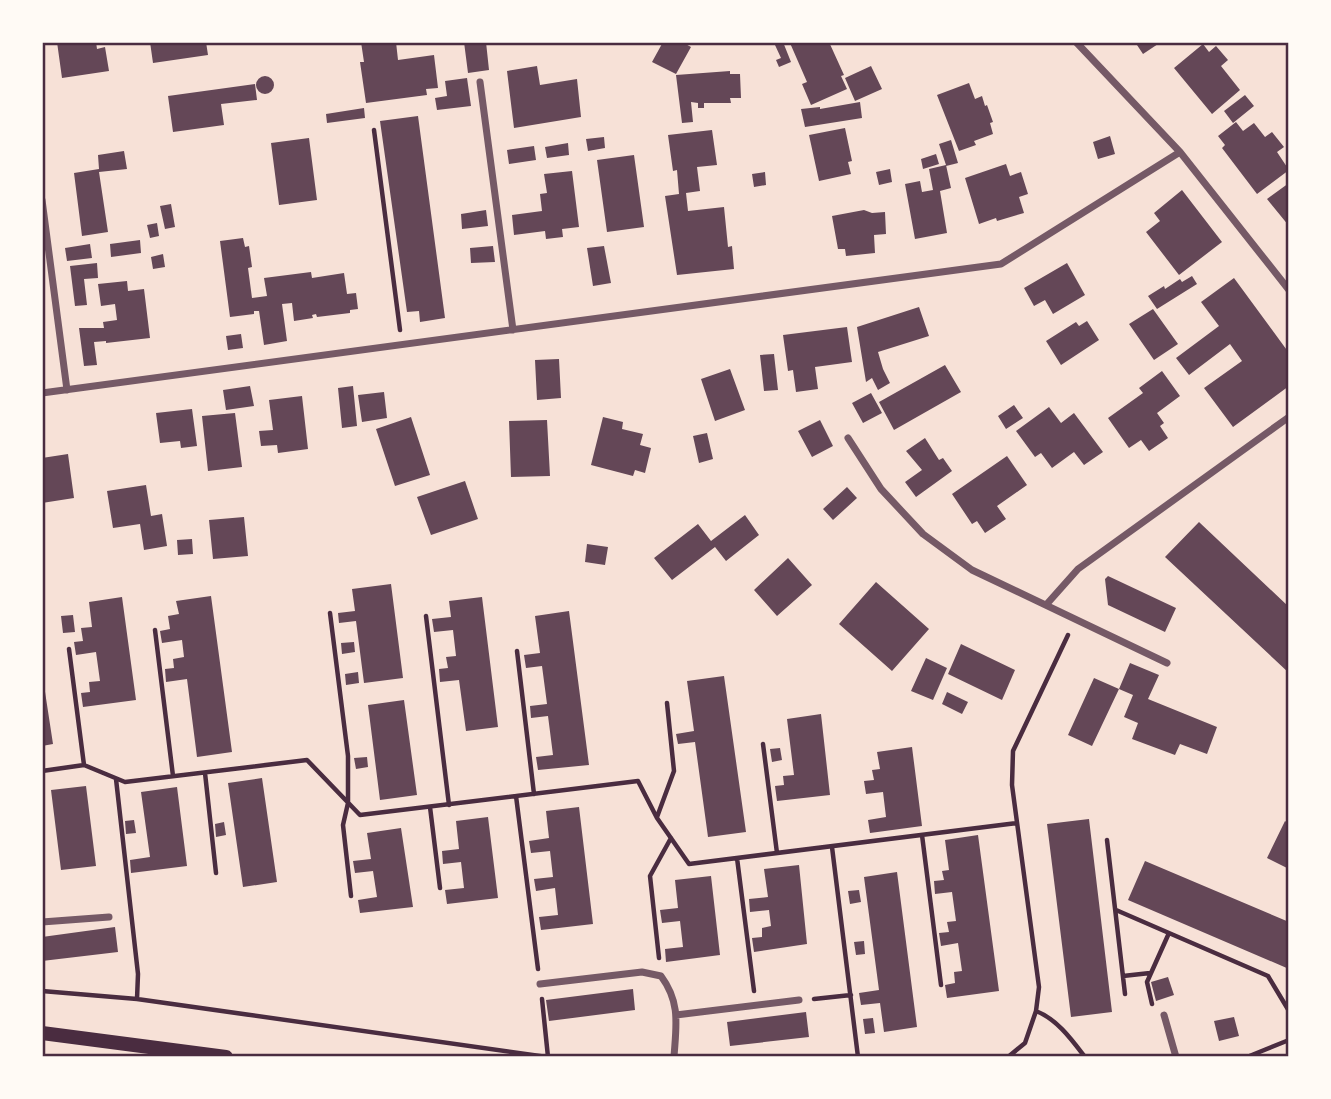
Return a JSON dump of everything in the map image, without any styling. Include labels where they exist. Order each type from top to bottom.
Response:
[{"type":"main road","points":[[42,1033],[226,1057]]},
{"type":"street","points":[[1076,42],[1180,152],[1289,289]]},
{"type":"street","points":[[480,82],[513,330]]},
{"type":"street","points":[[42,393],[1001,264],[1180,152]]},
{"type":"street","points":[[42,200],[67,390]]},
{"type":"street","points":[[1046,605],[1078,569],[1289,417]]},
{"type":"street","points":[[848,438],[881,489],[923,534],[972,570],[1167,663]]},
{"type":"street","points":[[42,922],[109,917]]},
{"type":"street","points":[[540,984],[642,972],[661,976],[671,990],[676,1015],[674,1057]]},
{"type":"street","points":[[676,1015],[799,1000]]},
{"type":"street","points":[[1164,1015],[1176,1057]]},
{"type":"path","points":[[374,130],[402,345]]},
{"type":"path","points":[[330,612],[348,756],[348,803],[343,825],[351,896]]},
{"type":"path","points":[[426,616],[449,804]]},
{"type":"path","points":[[1009,1057],[1025,1043],[1036,1011],[1039,986],[1012,785],[1013,751],[1076,618]]},
{"type":"path","points":[[155,630],[173,776]]},
{"type":"path","points":[[69,649],[84,765]]},
{"type":"path","points":[[517,651],[534,794]]},
{"type":"path","points":[[657,818],[674,771],[667,703]]},
{"type":"path","points":[[763,744],[777,853]]},
{"type":"path","points":[[42,771],[84,765],[125,782],[307,760],[359,815],[638,781],[657,818],[689,864],[1017,823]]},
{"type":"path","points":[[205,773],[216,873]]},
{"type":"path","points":[[116,779],[138,974],[137,999]]},
{"type":"path","points":[[42,991],[137,999],[547,1057],[516,796]]},
{"type":"path","points":[[430,807],[440,888]]},
{"type":"path","points":[[922,835],[941,985]]},
{"type":"path","points":[[661,976],[650,876],[671,838]]},
{"type":"path","points":[[1107,840],[1125,994]]},
{"type":"path","points":[[832,847],[858,1057]]},
{"type":"path","points":[[737,859],[756,1006]]},
{"type":"path","points":[[1116,910],[1268,976],[1289,1011]]},
{"type":"path","points":[[1164,1015],[1152,1005],[1147,982],[1169,933]]},
{"type":"path","points":[[1123,976],[1151,973]]},
{"type":"path","points":[[799,1000],[851,995]]},
{"type":"path","points":[[1036,1011],[1046,1015],[1086,1057]]},
{"type":"path","points":[[1247,1057],[1289,1040]]},
{"type":"building","points":[[57,42],[96,42],[97,49],[105,47],[109,71],[62,78]]},
{"type":"building","points":[[150,42],[206,42],[208,55],[153,63]]},
{"type":"building","points":[[361,42],[396,42],[398,60],[434,55],[438,88],[426,89],[427,95],[366,103],[360,62],[364,62]]},
{"type":"building","points":[[464,42],[486,42],[489,70],[468,73]]},
{"type":"building","points":[[663,42],[676,45],[682,42],[691,47],[676,74],[652,62]]},
{"type":"building","points":[[783,42],[791,62],[779,67],[776,60],[781,58],[775,45]]},
{"type":"building","points":[[829,42],[844,75],[841,76],[847,89],[811,105],[802,84],[807,82],[790,43]]},
{"type":"building","points":[[1135,42],[1161,42],[1143,54]]},
{"type":"building","points":[[1203,44],[1209,52],[1216,46],[1228,60],[1221,66],[1240,90],[1212,114],[1174,68]]},
{"type":"building","points":[[537,66],[540,85],[577,79],[581,117],[514,128],[507,71]]},
{"type":"building","points":[[871,66],[882,89],[855,101],[845,78]]},
{"type":"building","points":[[730,71],[730,74],[740,74],[741,98],[730,98],[731,103],[704,103],[704,108],[698,108],[698,103],[691,102],[693,122],[682,123],[676,75]]},
{"type":"building","points":[[261,76],[269,76],[274,85],[272,92],[261,94],[256,89],[256,81]]},
{"type":"building","points":[[467,78],[471,106],[437,110],[435,98],[447,96],[445,81]]},
{"type":"building","points":[[969,83],[975,99],[982,96],[985,106],[987,105],[993,122],[990,123],[993,134],[974,141],[976,145],[959,151],[937,95]]},
{"type":"building","points":[[255,84],[257,100],[221,104],[224,125],[173,132],[168,96]]},
{"type":"building","points":[[1245,95],[1254,106],[1233,123],[1224,111]]},
{"type":"building","points":[[860,102],[862,118],[805,127],[801,109],[820,109]]},
{"type":"building","points":[[364,108],[365,118],[327,123],[326,114]]},
{"type":"building","points":[[418,116],[445,318],[420,322],[419,311],[407,312],[380,121]]},
{"type":"building","points":[[1236,122],[1243,131],[1254,123],[1265,137],[1272,132],[1284,147],[1277,152],[1289,170],[1257,194],[1222,148],[1225,145],[1218,136]]},
{"type":"building","points":[[845,128],[852,161],[848,162],[851,174],[819,181],[809,135]]},
{"type":"building","points":[[712,130],[717,165],[697,167],[700,191],[686,193],[688,211],[724,207],[728,247],[732,246],[734,269],[677,275],[665,196],[679,194],[677,170],[673,171],[668,135]]},
{"type":"building","points":[[1110,136],[1115,154],[1098,159],[1093,142]]},
{"type":"building","points":[[604,137],[605,148],[588,151],[586,139]]},
{"type":"building","points":[[309,138],[317,200],[279,205],[271,143]]},
{"type":"building","points":[[951,140],[958,163],[946,166],[951,188],[940,191],[947,233],[915,239],[905,184],[920,181],[922,192],[933,190],[929,169],[946,165],[939,144]]},
{"type":"building","points":[[568,143],[569,155],[547,158],[545,147]]},
{"type":"building","points":[[534,146],[536,160],[509,164],[507,150]]},
{"type":"building","points":[[124,151],[127,169],[99,172],[108,232],[82,236],[74,173],[99,169],[98,155]]},
{"type":"building","points":[[936,154],[939,164],[923,169],[921,159]]},
{"type":"building","points":[[634,155],[644,227],[607,232],[597,160]]},
{"type":"building","points":[[1006,164],[1010,176],[1021,172],[1028,194],[1019,197],[1024,213],[979,224],[965,178]]},
{"type":"building","points":[[890,169],[892,182],[879,185],[876,172]]},
{"type":"building","points":[[572,171],[579,227],[562,229],[563,237],[546,239],[545,231],[514,235],[512,215],[542,211],[540,194],[547,193],[544,174]]},
{"type":"building","points":[[765,172],[766,185],[754,187],[752,174]]},
{"type":"building","points":[[1289,183],[1289,226],[1267,199]]},
{"type":"building","points":[[1182,190],[1222,242],[1179,275],[1146,232],[1160,221],[1154,213]]},
{"type":"building","points":[[171,204],[175,227],[165,229],[160,206]]},
{"type":"building","points":[[486,210],[488,226],[462,229],[461,214]]},
{"type":"building","points":[[864,210],[872,213],[885,212],[886,234],[874,235],[875,253],[846,256],[845,249],[838,249],[832,216]]},
{"type":"building","points":[[157,223],[159,236],[150,238],[147,225]]},
{"type":"building","points":[[243,238],[245,247],[249,246],[252,267],[248,268],[252,298],[267,296],[264,278],[311,272],[312,278],[344,273],[347,294],[356,293],[358,309],[350,310],[350,313],[317,317],[316,314],[312,315],[313,318],[294,321],[292,303],[282,304],[287,341],[264,345],[259,311],[230,317],[220,241]]},
{"type":"building","points":[[140,240],[141,253],[111,257],[110,244]]},
{"type":"building","points":[[90,244],[92,258],[67,261],[65,248]]},
{"type":"building","points":[[493,246],[495,262],[471,263],[470,248]]},
{"type":"building","points":[[604,246],[611,283],[593,286],[587,248]]},
{"type":"building","points":[[163,254],[165,267],[153,269],[151,257]]},
{"type":"building","points":[[97,263],[98,278],[84,279],[87,305],[75,306],[70,266]]},
{"type":"building","points":[[1067,263],[1085,295],[1053,314],[1045,300],[1034,306],[1024,288]]},
{"type":"building","points":[[1192,276],[1197,284],[1157,309],[1148,296],[1164,286],[1165,289],[1180,279],[1182,282]]},
{"type":"building","points":[[1234,278],[1289,353],[1289,386],[1233,427],[1204,388],[1242,361],[1230,344],[1189,375],[1176,358],[1219,326],[1201,302]]},
{"type":"building","points":[[127,281],[128,291],[144,289],[150,338],[94,342],[97,365],[84,366],[79,328],[104,328],[103,322],[117,320],[115,304],[101,306],[98,284]]},
{"type":"building","points":[[919,307],[929,336],[878,352],[890,383],[878,390],[872,378],[866,382],[857,327]]},
{"type":"building","points":[[1153,309],[1178,344],[1154,360],[1129,324]]},
{"type":"building","points":[[1087,321],[1099,340],[1061,365],[1046,341],[1076,322],[1079,326]]},
{"type":"building","points":[[847,327],[852,362],[815,367],[818,389],[796,392],[793,370],[788,371],[783,335]]},
{"type":"building","points":[[241,334],[243,348],[228,350],[226,336]]},
{"type":"building","points":[[774,354],[778,390],[764,391],[760,355]]},
{"type":"building","points":[[559,359],[561,398],[537,400],[535,360]]},
{"type":"building","points":[[945,365],[961,392],[894,430],[879,402]]},
{"type":"building","points":[[730,369],[745,410],[715,421],[701,379]]},
{"type":"building","points":[[1162,371],[1180,396],[1157,413],[1164,423],[1160,426],[1168,438],[1149,451],[1141,440],[1129,448],[1108,418],[1143,393],[1139,388]]},
{"type":"building","points":[[250,386],[254,406],[226,410],[223,390]]},
{"type":"building","points":[[353,386],[357,426],[342,428],[338,388]]},
{"type":"building","points":[[384,392],[387,418],[362,422],[358,395]]},
{"type":"building","points":[[871,393],[882,413],[863,423],[852,403]]},
{"type":"building","points":[[302,396],[308,449],[278,453],[277,445],[261,446],[259,431],[273,430],[269,400]]},
{"type":"building","points":[[1014,405],[1023,418],[1006,429],[998,416]]},
{"type":"building","points":[[1049,407],[1061,423],[1074,413],[1103,452],[1084,465],[1074,452],[1052,468],[1041,453],[1035,457],[1016,431]]},
{"type":"building","points":[[192,409],[197,446],[181,448],[180,441],[160,443],[156,413]]},
{"type":"building","points":[[235,413],[242,467],[208,471],[202,416]]},
{"type":"building","points":[[411,417],[430,475],[395,486],[376,429]]},
{"type":"building","points":[[603,417],[623,422],[622,429],[643,434],[640,445],[651,448],[645,473],[635,470],[633,476],[591,465]]},
{"type":"building","points":[[547,420],[550,476],[511,477],[509,421]]},
{"type":"building","points":[[820,420],[833,446],[812,457],[798,431]]},
{"type":"building","points":[[707,433],[713,459],[699,463],[693,436]]},
{"type":"building","points":[[925,438],[939,460],[943,458],[952,471],[916,497],[905,482],[922,470],[906,451]]},
{"type":"building","points":[[68,454],[74,498],[42,503],[42,458]]},
{"type":"building","points":[[1007,456],[1027,485],[997,506],[1006,519],[985,533],[977,521],[972,524],[952,494]]},
{"type":"building","points":[[465,481],[478,519],[431,535],[417,497]]},
{"type":"building","points":[[146,485],[151,516],[162,514],[167,546],[144,550],[140,524],[113,528],[107,491]]},
{"type":"building","points":[[847,487],[857,498],[833,520],[823,509]]},
{"type":"building","points":[[745,515],[759,535],[726,561],[715,547],[672,580],[654,558],[698,524],[711,541]]},
{"type":"building","points":[[244,517],[248,556],[213,559],[209,520]]},
{"type":"building","points":[[1199,522],[1289,607],[1289,673],[1165,557]]},
{"type":"building","points":[[192,539],[193,554],[178,555],[177,540]]},
{"type":"building","points":[[587,544],[608,547],[605,565],[585,562]]},
{"type":"building","points":[[788,558],[812,585],[777,616],[754,590]]},
{"type":"building","points":[[1108,576],[1176,608],[1165,632],[1108,605],[1105,579]]},
{"type":"building","points":[[876,582],[929,629],[892,671],[839,624]]},
{"type":"building","points":[[391,584],[403,678],[364,683],[356,621],[339,623],[338,613],[355,611],[352,589]]},
{"type":"building","points":[[211,596],[232,752],[197,757],[187,679],[166,682],[165,669],[174,668],[173,659],[184,657],[182,640],[162,643],[160,631],[170,629],[168,616],[179,614],[176,601]]},
{"type":"building","points":[[122,597],[136,700],[83,707],[81,693],[90,692],[89,682],[100,681],[96,652],[76,655],[74,642],[83,641],[81,628],[92,627],[89,602]]},
{"type":"building","points":[[482,597],[498,727],[466,731],[459,680],[440,682],[439,669],[448,668],[446,657],[456,656],[453,630],[434,632],[432,619],[451,617],[449,601]]},
{"type":"building","points":[[569,611],[589,765],[538,770],[536,757],[553,755],[548,716],[531,718],[530,706],[547,704],[542,666],[526,668],[524,655],[540,653],[535,616]]},
{"type":"building","points":[[73,615],[75,632],[63,633],[61,616]]},
{"type":"building","points":[[354,642],[355,652],[342,654],[341,643]]},
{"type":"building","points":[[961,644],[1015,670],[1002,700],[948,674]]},
{"type":"building","points":[[926,658],[947,668],[933,700],[911,691]]},
{"type":"building","points":[[1130,663],[1159,675],[1148,699],[1217,727],[1207,754],[1180,744],[1175,755],[1132,739],[1138,723],[1124,717],[1133,695],[1119,689]]},
{"type":"building","points":[[42,672],[53,744],[42,746]]},
{"type":"building","points":[[358,672],[359,683],[346,685],[345,674]]},
{"type":"building","points":[[724,676],[746,832],[708,837],[695,742],[678,744],[676,734],[694,731],[687,681]]},
{"type":"building","points":[[1094,678],[1119,689],[1092,746],[1068,735]]},
{"type":"building","points":[[947,692],[968,702],[962,714],[942,704]]},
{"type":"building","points":[[404,700],[417,795],[380,800],[368,705]]},
{"type":"building","points":[[821,714],[830,795],[777,801],[775,786],[784,785],[783,776],[794,775],[787,719]]},
{"type":"building","points":[[912,747],[922,826],[870,833],[868,820],[886,817],[883,792],[866,794],[864,781],[874,780],[872,770],[880,769],[877,752]]},
{"type":"building","points":[[780,748],[782,760],[772,762],[770,749]]},
{"type":"building","points":[[367,757],[368,767],[356,769],[354,758]]},
{"type":"building","points":[[262,778],[277,882],[243,887],[228,783]]},
{"type":"building","points":[[86,786],[96,866],[61,870],[51,790]]},
{"type":"building","points":[[177,787],[187,866],[131,873],[130,860],[150,857],[141,792]]},
{"type":"building","points":[[579,807],[593,924],[541,930],[539,917],[558,915],[555,888],[536,891],[534,879],[553,877],[550,851],[531,853],[529,841],[549,838],[546,811]]},
{"type":"building","points":[[488,817],[498,898],[447,904],[445,890],[464,888],[461,862],[443,864],[442,851],[459,849],[456,821]]},
{"type":"building","points":[[1089,819],[1112,1012],[1071,1017],[1047,824]]},
{"type":"building","points":[[134,820],[136,833],[126,834],[125,821]]},
{"type":"building","points":[[1285,821],[1289,824],[1289,869],[1267,858]]},
{"type":"building","points":[[224,822],[226,835],[216,837],[215,824]]},
{"type":"building","points":[[401,828],[413,907],[360,913],[358,900],[377,897],[373,871],[355,873],[353,861],[371,859],[367,833]]},
{"type":"building","points":[[978,835],[999,991],[947,998],[945,985],[955,983],[954,972],[962,971],[958,943],[941,946],[939,933],[949,932],[947,922],[956,921],[952,892],[935,894],[934,881],[944,880],[942,871],[949,870],[945,840]]},
{"type":"building","points":[[1145,861],[1289,922],[1289,969],[1128,900]]},
{"type":"building","points":[[799,865],[807,944],[754,952],[752,938],[762,937],[762,928],[771,926],[769,910],[750,912],[749,899],[768,897],[764,869]]},
{"type":"building","points":[[897,872],[917,1027],[884,1032],[880,1003],[861,1005],[859,993],[879,990],[864,877]]},
{"type":"building","points":[[711,876],[720,955],[666,962],[665,949],[683,947],[680,921],[662,923],[660,910],[678,908],[675,880]]},
{"type":"building","points":[[859,890],[861,902],[850,904],[848,891]]},
{"type":"building","points":[[115,927],[118,952],[42,961],[42,937]]},
{"type":"building","points":[[864,941],[865,954],[856,955],[854,942]]},
{"type":"building","points":[[1168,977],[1174,995],[1156,1001],[1151,982]]},
{"type":"building","points":[[633,989],[635,1010],[549,1021],[546,1000]]},
{"type":"building","points":[[806,1012],[809,1037],[730,1046],[727,1022]]},
{"type":"building","points":[[1234,1017],[1239,1036],[1219,1041],[1214,1021]]},
{"type":"building","points":[[873,1018],[875,1033],[865,1034],[863,1019]]}]
